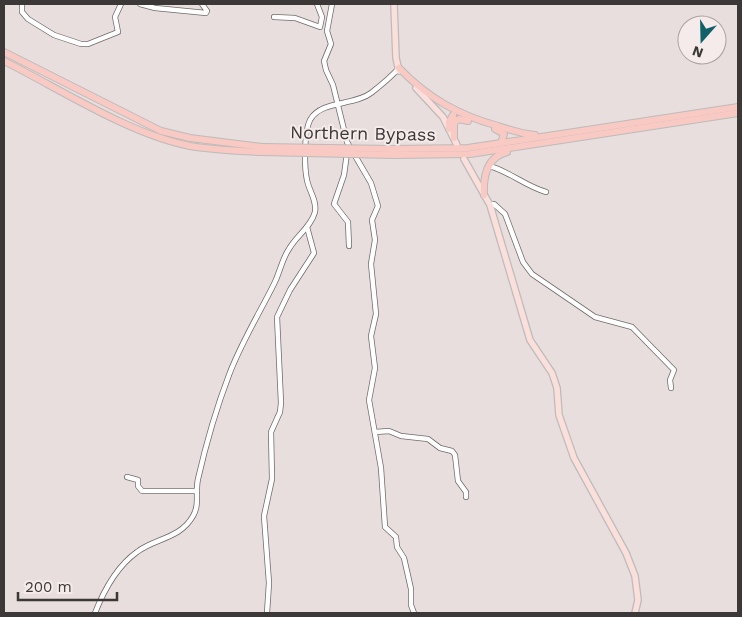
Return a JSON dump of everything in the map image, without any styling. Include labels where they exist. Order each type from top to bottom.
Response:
[{"type":"highway","name":"Northern Bypass","points":[[4,52],[161,131],[190,138],[262,149]]},
{"type":"highway","name":"Northern Bypass","points":[[4,61],[118,120],[154,135],[189,146],[472,154],[738,113]]},
{"type":"highway","points":[[399,68],[432,98],[464,119],[502,132],[504,138],[501,143]]},
{"type":"highway","points":[[432,103],[453,112],[518,132],[544,135]]},
{"type":"highway","name":"Northern Bypass","points":[[393,152],[449,149],[501,143],[738,107]]},
{"type":"highway","points":[[453,112],[454,138]]},
{"type":"highway","points":[[449,129],[449,122],[453,112]]},
{"type":"highway","points":[[454,123],[457,120],[464,119]]},
{"type":"highway","points":[[484,195],[481,183],[490,164],[499,154],[532,146]]},
{"type":"highway","points":[[472,154],[486,156],[490,164]]},
{"type":"main road","points":[[394,4],[394,38],[400,72],[432,103],[457,145]]},
{"type":"main road","points":[[464,159],[481,183]]},
{"type":"main road","points":[[484,195],[490,205],[530,340],[552,373],[557,388],[559,415],[566,437],[588,487],[626,553],[635,576],[638,600],[635,613]]},
{"type":"street","points":[[22,4],[22,12],[28,19],[54,35],[88,44],[118,32],[115,17],[120,4]]},
{"type":"street","points":[[140,4],[155,8],[206,13],[207,11],[202,4]]},
{"type":"street","points":[[274,17],[296,18],[320,27],[322,19],[318,4]]},
{"type":"street","points":[[332,4],[328,31],[331,44],[324,61],[326,70],[333,85],[348,144],[371,183],[378,206],[372,220],[375,240],[372,264],[376,314],[371,336],[375,368],[369,396],[384,495],[385,527],[396,537],[397,547],[404,558],[411,589],[411,605],[414,613]]},
{"type":"street","points":[[95,613],[108,583],[137,551],[168,538],[185,527],[198,505],[197,482],[211,425],[229,373],[257,312],[276,279],[289,248],[307,227],[314,214],[315,208],[307,179],[307,127],[312,117],[319,112],[371,93],[399,68]]},
{"type":"street","points":[[348,144],[344,175],[334,204],[348,222],[350,246]]},
{"type":"street","points":[[490,164],[533,189],[546,192]]},
{"type":"street","points":[[490,205],[494,204],[505,214],[527,269],[595,317],[632,327],[641,334],[674,370],[670,380],[672,388]]},
{"type":"street","points":[[267,613],[269,583],[264,516],[272,479],[271,432],[280,412],[281,403],[277,317],[290,290],[314,253],[307,227]]},
{"type":"street","points":[[375,432],[388,431],[401,436],[428,439],[440,448],[452,450],[455,455],[458,481],[465,490],[466,497]]},
{"type":"street","points":[[126,477],[137,479],[142,491],[197,491]]}]
